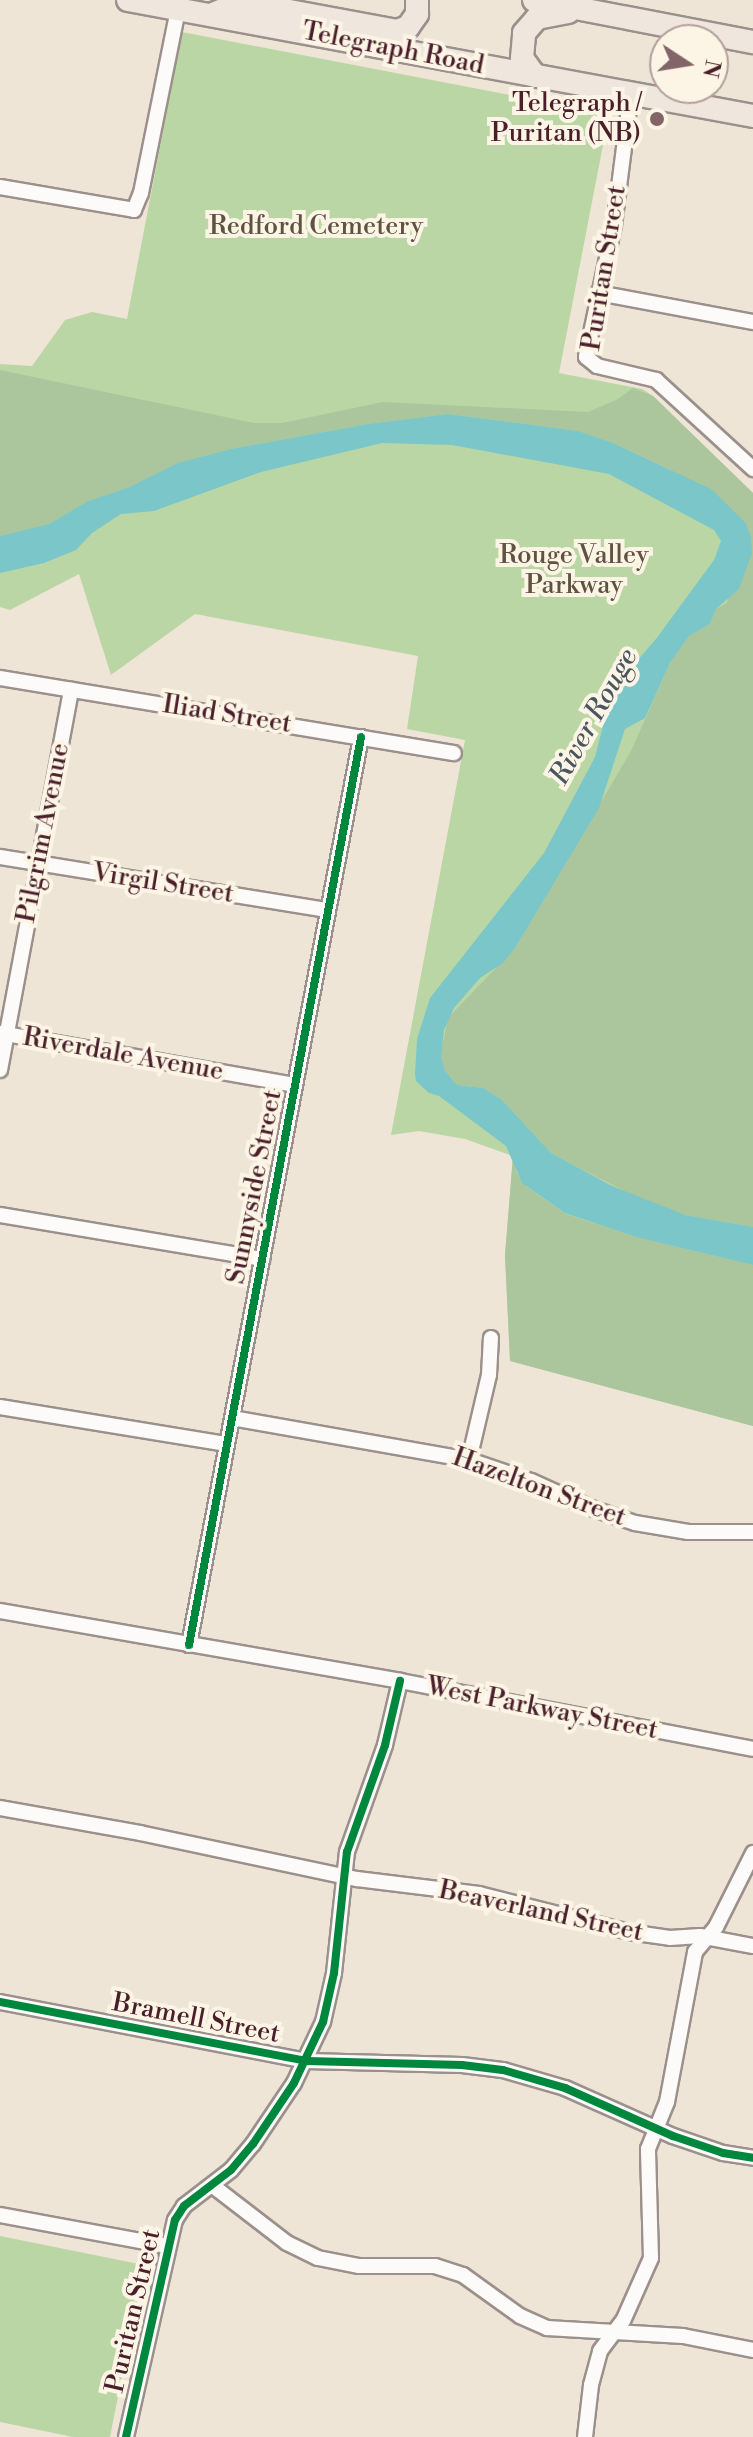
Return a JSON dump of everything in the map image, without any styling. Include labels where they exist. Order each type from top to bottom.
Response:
[{"type":"main road","name":"Telegraph Road","points":[[128,0],[753,116]]},
{"type":"main road","points":[[211,15],[241,2],[397,31],[408,27],[417,14],[417,0]]},
{"type":"main road","points":[[534,0],[599,8],[753,42]]},
{"type":"main road","points":[[535,76],[522,58],[521,48],[528,25],[555,13],[599,8]]},
{"type":"street","points":[[0,187],[134,210],[139,203],[178,9]]},
{"type":"street","name":"Puritan Street","points":[[631,93],[614,225],[586,357],[597,366],[647,376],[665,386],[753,469]]},
{"type":"street","points":[[598,293],[753,322]]},
{"type":"street","name":"Iliad Street","points":[[0,678],[454,753]]},
{"type":"street","name":"Pilgrim Avenue","points":[[0,1070],[3,1033],[71,690]]},
{"type":"street","name":"Sunnyside Street","points":[[189,1645],[361,737]]},
{"type":"street","name":"Virgil Street","points":[[0,857],[327,910]]},
{"type":"street","name":"Riverdale Avenue","points":[[3,1033],[294,1085]]},
{"type":"street","points":[[0,1215],[262,1259]]},
{"type":"street","points":[[469,1460],[489,1375],[491,1338]]},
{"type":"street","points":[[0,1407],[227,1444]]},
{"type":"street","name":"Hazelton Street","points":[[232,1418],[469,1460],[635,1523],[688,1532],[753,1532]]},
{"type":"street","name":"West Parkway Street","points":[[0,1611],[400,1681],[753,1749]]},
{"type":"street","name":"Puritan Street","points":[[126,2437],[167,2246],[184,2206],[213,2186],[253,2144],[307,2061],[331,1992],[343,1875],[351,1835],[385,1745],[400,1681]]},
{"type":"street","name":"Beaverland Street","points":[[0,1808],[343,1875],[479,1894],[629,1932],[670,1938],[706,1938],[753,1946]]},
{"type":"street","points":[[585,2437],[600,2351],[643,2283],[651,2258],[648,2149],[667,2102],[695,1952],[737,1888],[753,1853]]},
{"type":"street","name":"Bramell Street","points":[[0,2002],[307,2061],[503,2070],[565,2088],[657,2129],[723,2153],[753,2158]]},
{"type":"street","points":[[213,2186],[287,2243],[318,2258],[359,2266],[435,2266],[463,2275],[520,2316],[547,2328],[683,2336],[753,2350]]},
{"type":"street","points":[[0,2215],[167,2246]]},
{"type":"green space","name":"Rouge Valley Parkway","points":[[182,32],[609,114],[559,373],[642,389],[653,396],[753,493],[753,1426],[510,1361],[505,1255],[513,1156],[465,1139],[419,1131],[391,1135],[465,740],[407,729],[418,656],[195,614],[111,675],[79,574],[10,610],[0,607],[0,364],[32,366],[65,320],[92,312],[127,319]]},
{"type":"green space","points":[[0,370],[254,423],[282,423],[383,402],[588,412],[618,399],[633,388],[653,396],[753,493],[753,1227],[685,1215],[649,1203],[551,1153],[501,1099],[483,1088],[457,1085],[445,1071],[440,1057],[448,1018],[515,948],[631,751],[670,663],[689,636],[710,624],[716,609],[727,603],[745,522],[671,470],[613,443],[578,431],[448,414],[368,424],[231,449],[180,463],[127,488],[88,501],[49,524],[0,536]]},
{"type":"green space","points":[[513,1156],[516,1172],[527,1187],[566,1214],[636,1237],[753,1265],[753,1426],[510,1361],[505,1255]]},
{"type":"green space","points":[[0,2236],[144,2265],[110,2437],[73,2437],[0,2422]]},
{"type":"water","points":[[448,414],[578,431],[613,443],[711,489],[745,522],[751,537],[752,553],[739,589],[716,609],[710,624],[689,636],[670,663],[645,718],[625,729],[599,808],[515,948],[503,963],[480,978],[454,1008],[444,1030],[441,1057],[445,1071],[457,1085],[483,1088],[501,1099],[551,1153],[610,1185],[685,1215],[753,1227],[753,1265],[636,1237],[565,1213],[522,1183],[506,1146],[439,1096],[429,1093],[416,1081],[415,1074],[417,1039],[430,998],[544,853],[595,757],[607,710],[622,678],[656,639],[714,560],[721,541],[714,530],[609,474],[452,445],[382,443],[261,472],[154,511],[121,514],[92,533],[76,550],[44,563],[0,573],[0,536],[49,524],[88,501],[127,488],[178,463],[231,449],[368,424]]},
{"type":"cycle path","points":[[189,1645],[361,737]]},
{"type":"cycle path","points":[[126,2437],[175,2220],[184,2206],[231,2170],[253,2144],[294,2083],[323,2022],[334,1973],[347,1852],[385,1745],[400,1681]]},
{"type":"cycle path","points":[[0,2002],[307,2061],[462,2065],[503,2070],[565,2088],[673,2136],[723,2153],[753,2158]]},
{"type":"place","name":"Telegraph / Puritan (NB)","points":[[657,119]]},
{"type":"park label","name":"Redford Cemetery","points":[[316,227]]},
{"type":"water label","name":"River Rouge","points":[[594,717]]}]
